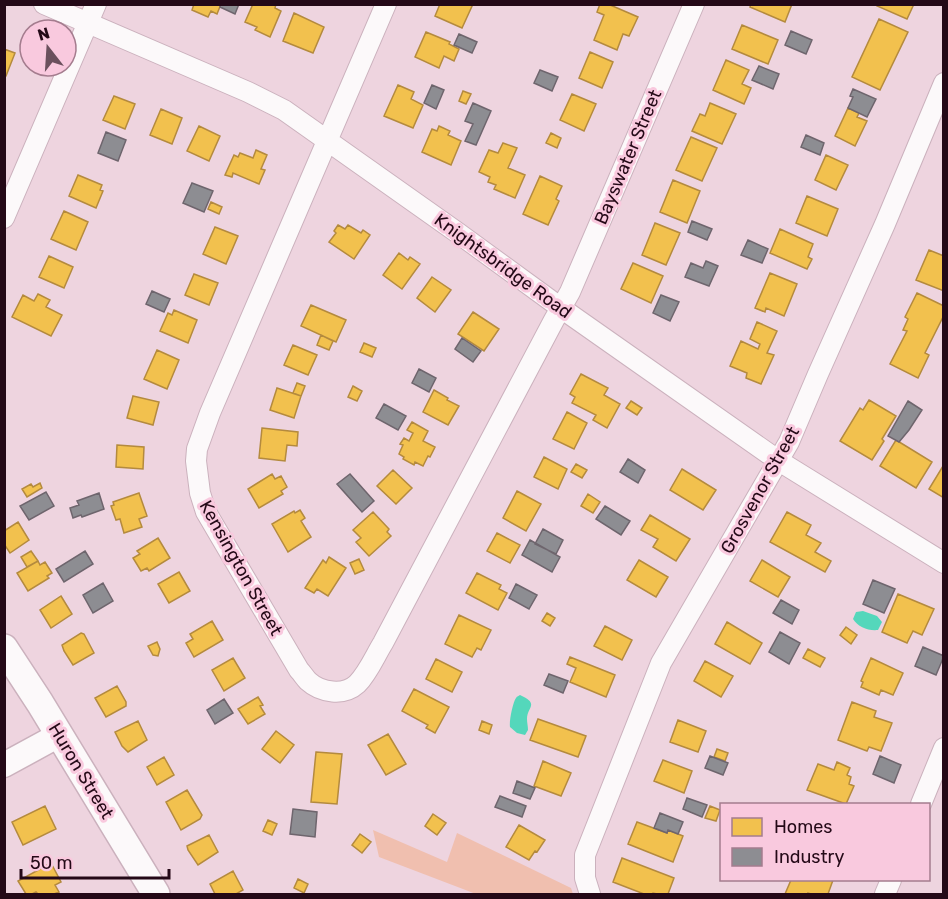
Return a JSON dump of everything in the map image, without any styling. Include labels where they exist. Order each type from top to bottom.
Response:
[{"type":"main road","name":"Huron Street","points":[[4,648],[156,894]]},
{"type":"street","name":"Knightsbridge Road","points":[[44,4],[248,92],[284,111],[779,461],[944,562]]},
{"type":"street","points":[[4,218],[96,4]]},
{"type":"street","name":"Kensington Street","points":[[387,4],[210,413],[197,449],[196,461],[200,493],[206,512],[299,670],[319,688],[333,692],[346,691],[364,676],[561,308]]},
{"type":"street","name":"Bayswater Street","points":[[561,308],[570,292],[694,4]]},
{"type":"street","name":"Grosvenor Street","points":[[590,894],[585,878],[585,855],[661,663],[789,442],[944,83]]},
{"type":"street","points":[[4,765],[59,735]]},
{"type":"street","points":[[921,803],[944,748]]},
{"type":"shaded area","points":[[863,611],[877,616],[882,622],[878,630],[864,628],[855,622],[853,619],[856,612]]},
{"type":"shaded area","points":[[520,695],[531,703],[527,719],[528,730],[525,735],[517,733],[510,727],[514,703],[516,697]]},
{"type":"shaded area","points":[[373,830],[447,862],[457,833],[571,888],[573,894],[476,894],[379,857]]},
{"type":"building: Homes","points":[[194,4],[221,4],[217,14],[211,11],[208,17],[192,10]]},
{"type":"building: Homes","points":[[253,4],[276,4],[275,8],[281,11],[270,37],[255,30],[257,27],[245,22]]},
{"type":"building: Homes","points":[[440,4],[473,4],[462,28],[435,16]]},
{"type":"building: Homes","points":[[600,4],[608,4],[638,17],[629,36],[623,34],[617,50],[594,40],[604,15],[597,12]]},
{"type":"building: Homes","points":[[751,4],[792,4],[785,22],[750,7]]},
{"type":"building: Homes","points":[[878,4],[914,4],[907,19],[877,6]]},
{"type":"building: Homes","points":[[294,13],[324,27],[313,53],[283,41]]},
{"type":"building: Homes","points":[[879,19],[908,32],[880,90],[852,77]]},
{"type":"building: Homes","points":[[742,25],[778,40],[768,64],[732,49]]},
{"type":"building: Homes","points":[[426,32],[450,42],[449,44],[459,49],[454,61],[444,56],[439,68],[415,57]]},
{"type":"building: Homes","points":[[4,49],[15,53],[6,76],[4,76]]},
{"type":"building: Homes","points":[[590,52],[613,62],[602,88],[579,78]]},
{"type":"building: Homes","points":[[726,60],[749,70],[742,84],[751,88],[744,104],[713,90]]},
{"type":"building: Homes","points":[[398,85],[414,92],[411,99],[423,105],[413,128],[384,116]]},
{"type":"building: Homes","points":[[463,91],[471,94],[466,104],[459,101]]},
{"type":"building: Homes","points":[[572,94],[596,104],[584,131],[560,120]]},
{"type":"building: Homes","points":[[114,96],[135,104],[125,129],[103,120]]},
{"type":"building: Homes","points":[[710,103],[736,114],[722,144],[692,131],[700,114],[705,116]]},
{"type":"building: Homes","points":[[848,108],[859,113],[857,117],[867,121],[855,146],[835,136]]},
{"type":"building: Homes","points":[[161,109],[182,118],[172,144],[150,135]]},
{"type":"building: Homes","points":[[199,126],[220,136],[209,161],[187,151]]},
{"type":"building: Homes","points":[[439,126],[450,131],[448,135],[461,141],[451,165],[422,152],[432,129],[437,131]]},
{"type":"building: Homes","points":[[551,133],[561,138],[557,148],[546,143]]},
{"type":"building: Homes","points":[[691,137],[717,148],[702,181],[676,170]]},
{"type":"building: Homes","points":[[503,143],[517,148],[508,168],[525,175],[515,198],[494,189],[496,185],[488,182],[490,177],[479,172],[489,150],[498,153]]},
{"type":"building: Homes","points":[[256,150],[267,155],[261,169],[265,170],[259,184],[233,173],[232,177],[225,175],[234,155],[238,157],[240,153],[253,158]]},
{"type":"building: Homes","points":[[826,155],[848,165],[836,190],[815,180]]},
{"type":"building: Homes","points":[[78,175],[102,185],[100,190],[103,191],[96,208],[69,196]]},
{"type":"building: Homes","points":[[540,176],[562,186],[556,199],[559,201],[548,225],[523,214]]},
{"type":"building: Homes","points":[[673,180],[700,191],[687,223],[660,212]]},
{"type":"building: Homes","points":[[807,196],[838,209],[827,236],[796,223]]},
{"type":"building: Homes","points":[[211,202],[222,207],[219,214],[208,209]]},
{"type":"building: Homes","points":[[64,211],[88,222],[76,250],[51,239]]},
{"type":"building: Homes","points":[[655,223],[680,233],[666,265],[642,255]]},
{"type":"building: Homes","points":[[338,225],[345,229],[348,225],[361,233],[363,230],[370,235],[354,259],[329,242],[336,233],[334,231]]},
{"type":"building: Homes","points":[[215,227],[238,236],[226,264],[203,254]]},
{"type":"building: Homes","points":[[780,229],[813,244],[808,257],[812,259],[807,269],[770,253]]},
{"type":"building: Homes","points":[[929,250],[944,256],[944,291],[916,280]]},
{"type":"building: Homes","points":[[399,253],[408,260],[410,257],[420,264],[402,289],[383,275]]},
{"type":"building: Homes","points":[[49,256],[73,267],[64,288],[39,277]]},
{"type":"building: Homes","points":[[633,263],[663,276],[651,303],[621,289]]},
{"type":"building: Homes","points":[[770,273],[797,284],[784,316],[766,308],[765,312],[755,308]]},
{"type":"building: Homes","points":[[194,274],[218,283],[209,305],[185,295]]},
{"type":"building: Homes","points":[[432,277],[451,290],[435,312],[417,298]]},
{"type":"building: Homes","points":[[917,293],[944,306],[944,315],[925,353],[929,355],[918,378],[890,364],[907,331],[903,330],[908,319],[905,317]]},
{"type":"building: Homes","points":[[38,294],[50,300],[46,307],[62,315],[51,336],[12,317],[23,295],[34,301]]},
{"type":"building: Homes","points":[[311,305],[346,320],[336,342],[301,326]]},
{"type":"building: Homes","points":[[174,310],[197,320],[188,343],[160,331],[168,313],[172,315]]},
{"type":"building: Homes","points":[[473,312],[499,329],[484,351],[458,334]]},
{"type":"building: Homes","points":[[757,322],[777,331],[767,353],[774,355],[761,384],[746,378],[747,373],[730,366],[741,341],[758,349],[760,344],[750,339]]},
{"type":"building: Homes","points":[[321,335],[333,341],[329,350],[317,345]]},
{"type":"building: Homes","points":[[364,343],[376,348],[372,357],[360,352]]},
{"type":"building: Homes","points":[[293,345],[317,355],[308,375],[284,365]]},
{"type":"building: Homes","points":[[157,350],[179,360],[167,389],[144,379]]},
{"type":"building: Homes","points":[[581,374],[608,388],[604,395],[620,404],[607,428],[593,420],[596,415],[572,403],[575,397],[570,394]]},
{"type":"building: Homes","points":[[297,383],[305,386],[301,396],[293,393]]},
{"type":"building: Homes","points":[[353,386],[362,391],[357,401],[348,397]]},
{"type":"building: Homes","points":[[277,388],[301,396],[294,418],[270,410]]},
{"type":"building: Homes","points":[[434,390],[459,406],[448,425],[423,412]]},
{"type":"building: Homes","points":[[133,396],[159,402],[153,425],[127,418]]},
{"type":"building: Homes","points":[[869,400],[896,416],[872,460],[840,441],[860,408],[863,410]]},
{"type":"building: Homes","points":[[631,401],[642,408],[637,415],[626,408]]},
{"type":"building: Homes","points":[[567,412],[587,423],[574,449],[553,439]]},
{"type":"building: Homes","points":[[412,422],[428,431],[423,441],[435,447],[423,466],[415,462],[414,465],[399,454],[403,445],[400,444],[404,438],[409,441],[413,433],[407,430]]},
{"type":"building: Homes","points":[[262,428],[298,432],[297,446],[287,445],[285,461],[259,458]]},
{"type":"building: Homes","points":[[896,440],[932,462],[916,488],[880,466]]},
{"type":"building: Homes","points":[[117,445],[144,447],[143,469],[116,467]]},
{"type":"building: Homes","points":[[544,457],[567,469],[558,489],[534,477]]},
{"type":"building: Homes","points":[[576,464],[587,470],[582,478],[571,472]]},
{"type":"building: Homes","points":[[944,466],[944,498],[929,489]]},
{"type":"building: Homes","points":[[682,469],[716,490],[703,510],[670,490]]},
{"type":"building: Homes","points":[[393,470],[412,488],[396,504],[377,486]]},
{"type":"building: Homes","points":[[272,474],[275,479],[281,476],[287,487],[281,491],[283,494],[259,508],[248,489]]},
{"type":"building: Homes","points":[[40,483],[42,488],[27,497],[22,489],[31,484],[33,487]]},
{"type":"building: Homes","points":[[517,491],[541,504],[526,531],[503,518]]},
{"type":"building: Homes","points":[[139,493],[147,516],[139,519],[142,527],[124,533],[120,519],[116,520],[111,506],[114,505],[113,502]]},
{"type":"building: Homes","points":[[588,494],[600,502],[593,513],[581,506]]},
{"type":"building: Homes","points":[[300,510],[305,518],[301,521],[311,537],[288,552],[272,524]]},
{"type":"building: Homes","points":[[373,512],[389,529],[387,532],[391,536],[369,556],[356,542],[361,538],[353,530]]},
{"type":"building: Homes","points":[[787,512],[811,525],[806,535],[821,543],[815,552],[831,561],[825,572],[770,542]]},
{"type":"building: Homes","points":[[650,515],[690,539],[676,561],[653,547],[658,539],[641,530]]},
{"type":"building: Homes","points":[[18,522],[29,540],[10,553],[4,544],[4,531]]},
{"type":"building: Homes","points":[[497,533],[520,545],[510,563],[487,551]]},
{"type":"building: Homes","points":[[158,538],[170,558],[149,571],[147,568],[141,571],[133,558],[140,554],[137,551]]},
{"type":"building: Homes","points":[[31,551],[38,561],[27,567],[21,557]]},
{"type":"building: Homes","points":[[329,557],[346,568],[328,596],[317,589],[314,593],[305,588],[323,560],[326,563]]},
{"type":"building: Homes","points":[[359,559],[364,570],[355,574],[350,563]]},
{"type":"building: Homes","points":[[639,560],[668,577],[656,597],[627,580]]},
{"type":"building: Homes","points":[[762,560],[790,577],[778,597],[750,581]]},
{"type":"building: Homes","points":[[38,561],[40,565],[45,562],[52,573],[47,576],[49,578],[28,591],[17,573]]},
{"type":"building: Homes","points":[[179,572],[190,591],[169,603],[158,584]]},
{"type":"building: Homes","points":[[477,573],[501,585],[499,589],[507,593],[498,610],[466,593]]},
{"type":"building: Homes","points":[[898,594],[934,609],[922,635],[913,631],[907,643],[882,632]]},
{"type":"building: Homes","points":[[61,596],[72,614],[51,628],[40,610]]},
{"type":"building: Homes","points":[[547,613],[555,618],[550,626],[542,621]]},
{"type":"building: Homes","points":[[459,615],[491,630],[481,650],[477,648],[472,657],[445,644]]},
{"type":"building: Homes","points":[[212,621],[223,640],[194,657],[186,643],[193,639],[190,634]]},
{"type":"building: Homes","points":[[727,622],[762,643],[750,664],[715,644]]},
{"type":"building: Homes","points":[[605,626],[632,640],[622,660],[594,646]]},
{"type":"building: Homes","points":[[846,627],[857,635],[851,644],[840,635]]},
{"type":"building: Homes","points":[[81,633],[84,634],[94,653],[73,665],[62,645]]},
{"type":"building: Homes","points":[[157,642],[160,649],[158,656],[153,655],[148,646]]},
{"type":"building: Homes","points":[[808,649],[825,658],[820,667],[803,658]]},
{"type":"building: Homes","points":[[570,657],[615,675],[606,697],[570,682],[576,668],[567,664]]},
{"type":"building: Homes","points":[[233,658],[245,678],[224,691],[212,670]]},
{"type":"building: Homes","points":[[871,658],[903,673],[893,695],[881,690],[879,695],[861,687],[863,682],[861,681]]},
{"type":"building: Homes","points":[[436,659],[462,672],[452,692],[426,679]]},
{"type":"building: Homes","points":[[705,661],[733,676],[721,697],[694,681]]},
{"type":"building: Homes","points":[[117,686],[126,706],[106,717],[95,698]]},
{"type":"building: Homes","points":[[414,689],[449,707],[435,733],[426,728],[428,725],[402,711]]},
{"type":"building: Homes","points":[[258,697],[265,714],[248,724],[238,709]]},
{"type":"building: Homes","points":[[852,702],[876,711],[874,717],[892,723],[881,751],[869,747],[867,751],[838,740]]},
{"type":"building: Homes","points":[[538,719],[586,736],[578,757],[530,740]]},
{"type":"building: Homes","points":[[678,720],[706,731],[698,752],[670,742]]},
{"type":"building: Homes","points":[[138,721],[147,740],[128,752],[115,732]]},
{"type":"building: Homes","points":[[482,721],[492,725],[489,734],[479,730]]},
{"type":"building: Homes","points":[[276,731],[294,745],[280,763],[262,749]]},
{"type":"building: Homes","points":[[388,734],[406,764],[386,775],[368,745]]},
{"type":"building: Homes","points":[[717,749],[728,753],[725,761],[714,757]]},
{"type":"building: Homes","points":[[316,752],[342,754],[337,804],[311,802]]},
{"type":"building: Homes","points":[[164,757],[174,775],[157,785],[147,767]]},
{"type":"building: Homes","points":[[663,760],[692,771],[684,793],[654,781]]},
{"type":"building: Homes","points":[[543,761],[571,773],[561,796],[534,786]]},
{"type":"building: Homes","points":[[837,762],[850,768],[847,775],[851,777],[849,784],[854,786],[846,803],[807,790],[818,764],[834,770]]},
{"type":"building: Homes","points":[[187,790],[202,815],[200,819],[181,830],[166,802]]},
{"type":"building: Homes","points":[[45,806],[56,829],[23,845],[12,822]]},
{"type":"building: Homes","points":[[710,806],[720,810],[716,821],[705,818]]},
{"type":"building: Homes","points":[[433,814],[446,823],[437,835],[425,826]]},
{"type":"building: Homes","points":[[268,820],[277,824],[272,835],[263,831]]},
{"type":"building: Homes","points":[[637,822],[683,836],[673,862],[628,844]]},
{"type":"building: Homes","points":[[519,825],[545,840],[529,860],[506,847]]},
{"type":"building: Homes","points":[[360,834],[371,842],[362,853],[352,845]]},
{"type":"building: Homes","points":[[209,835],[218,852],[198,865],[187,846]]},
{"type":"building: Homes","points":[[622,858],[674,878],[668,894],[644,894],[613,882]]},
{"type":"building: Homes","points":[[51,863],[61,882],[55,885],[59,892],[26,894],[18,881]]},
{"type":"building: Homes","points":[[233,871],[243,890],[236,894],[215,894],[210,884]]},
{"type":"building: Homes","points":[[298,879],[308,884],[304,893],[294,888]]},
{"type":"building: Homes","points":[[791,881],[833,881],[828,894],[785,894]]},
{"type":"building: Industry","points":[[221,4],[239,4],[235,14],[220,7]]},
{"type":"building: Industry","points":[[791,31],[812,40],[806,54],[785,45]]},
{"type":"building: Industry","points":[[459,34],[477,42],[472,53],[454,45]]},
{"type":"building: Industry","points":[[759,66],[779,74],[773,89],[752,80]]},
{"type":"building: Industry","points":[[540,70],[558,77],[552,91],[534,83]]},
{"type":"building: Industry","points":[[432,85],[444,90],[436,109],[424,103]]},
{"type":"building: Industry","points":[[853,89],[876,99],[867,117],[848,108],[853,97],[850,96]]},
{"type":"building: Industry","points":[[473,103],[491,111],[476,145],[465,141],[473,124],[465,121]]},
{"type":"building: Industry","points":[[106,132],[126,140],[118,161],[98,153]]},
{"type":"building: Industry","points":[[806,135],[824,143],[820,155],[801,147]]},
{"type":"building: Industry","points":[[192,183],[213,191],[204,212],[183,203]]},
{"type":"building: Industry","points":[[692,221],[712,229],[707,240],[688,232]]},
{"type":"building: Industry","points":[[748,240],[768,249],[762,263],[741,255]]},
{"type":"building: Industry","points":[[706,261],[718,266],[709,286],[685,277],[691,263],[703,268]]},
{"type":"building: Industry","points":[[152,291],[170,299],[164,312],[146,304]]},
{"type":"building: Industry","points":[[661,295],[679,302],[670,321],[653,313]]},
{"type":"building: Industry","points":[[462,338],[481,351],[473,362],[455,349]]},
{"type":"building: Industry","points":[[419,369],[436,378],[429,392],[412,383]]},
{"type":"building: Industry","points":[[908,401],[922,410],[899,442],[888,436]]},
{"type":"building: Industry","points":[[384,404],[406,416],[398,430],[376,418]]},
{"type":"building: Industry","points":[[628,459],[645,470],[638,483],[620,472]]},
{"type":"building: Industry","points":[[350,474],[374,501],[362,512],[337,484]]},
{"type":"building: Industry","points":[[46,492],[54,506],[29,520],[20,506]]},
{"type":"building: Industry","points":[[99,493],[104,509],[73,518],[70,508],[79,505],[77,501]]},
{"type":"building: Industry","points":[[605,506],[630,521],[621,535],[596,519]]},
{"type":"building: Industry","points":[[543,529],[563,540],[556,554],[535,544]]},
{"type":"building: Industry","points":[[530,540],[560,557],[552,572],[522,555]]},
{"type":"building: Industry","points":[[85,551],[93,564],[64,582],[56,569]]},
{"type":"building: Industry","points":[[873,580],[895,589],[884,613],[863,604]]},
{"type":"building: Industry","points":[[103,583],[113,601],[93,613],[83,595]]},
{"type":"building: Industry","points":[[516,584],[537,595],[529,609],[509,598]]},
{"type":"building: Industry","points":[[781,600],[799,610],[792,624],[773,613]]},
{"type":"building: Industry","points":[[780,632],[800,643],[789,664],[769,652]]},
{"type":"building: Industry","points":[[923,647],[944,656],[936,675],[915,666]]},
{"type":"building: Industry","points":[[549,674],[568,681],[563,693],[544,685]]},
{"type":"building: Industry","points":[[224,699],[233,713],[215,724],[207,710]]},
{"type":"building: Industry","points":[[710,756],[728,763],[723,775],[705,768]]},
{"type":"building: Industry","points":[[880,756],[901,765],[894,783],[873,774]]},
{"type":"building: Industry","points":[[517,781],[535,788],[530,799],[513,793]]},
{"type":"building: Industry","points":[[500,796],[526,806],[522,817],[495,807]]},
{"type":"building: Industry","points":[[687,798],[707,805],[702,817],[683,809]]},
{"type":"building: Industry","points":[[293,809],[317,812],[315,837],[290,834]]},
{"type":"building: Industry","points":[[660,813],[683,822],[678,834],[654,828]]}]
